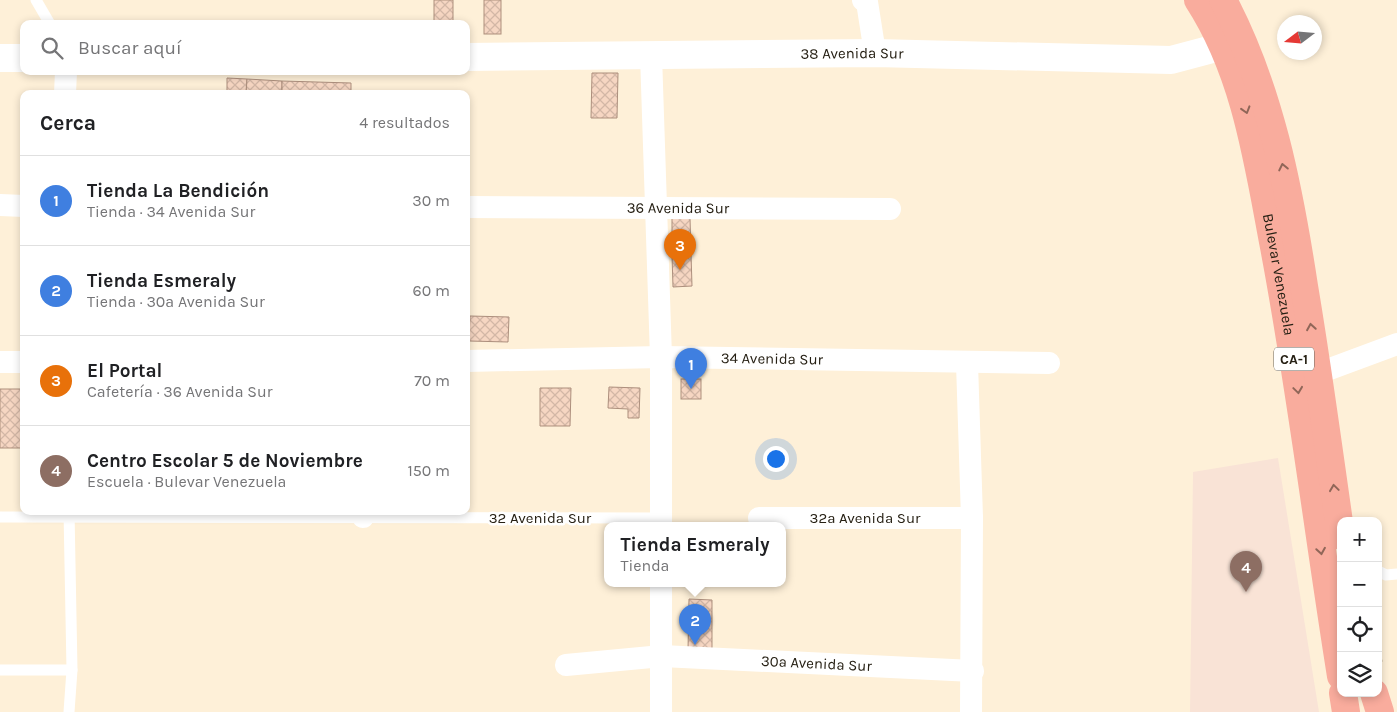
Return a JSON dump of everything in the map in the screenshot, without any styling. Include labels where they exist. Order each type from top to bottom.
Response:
[{"type":"highway","name":"Bulevar Venezuela","points":[[1198,0],[1229,45],[1248,116],[1283,294],[1337,652]]},
{"type":"highway","points":[[1219,0],[1229,45],[1262,96]]},
{"type":"highway","name":"Bulevar Venezuela","points":[[1223,0],[1262,96],[1277,142],[1292,207],[1319,373],[1338,517]]},
{"type":"highway","points":[[1344,697],[1346,712]]},
{"type":"highway","points":[[1375,697],[1380,712]]},
{"type":"main road","name":"38 Avenida Sur","points":[[470,57],[875,53],[1171,60],[1229,45]]},
{"type":"main road","points":[[0,58],[20,58]]},
{"type":"street","points":[[863,0],[867,2],[875,53]]},
{"type":"street","points":[[651,55],[661,357],[661,522]]},
{"type":"street","points":[[65,90],[66,75]]},
{"type":"street","points":[[0,205],[20,206]]},
{"type":"street","name":"36 Avenida Sur","points":[[470,207],[656,206],[890,209]]},
{"type":"street","points":[[1319,373],[1397,344]]},
{"type":"street","name":"34 Avenida Sur","points":[[470,361],[661,357],[1049,363]]},
{"type":"street","points":[[0,362],[20,362]]},
{"type":"street","points":[[967,362],[972,518],[971,712]]},
{"type":"street","name":"32a Avenida Sur","points":[[759,518],[972,518]]},
{"type":"street","points":[[661,587],[661,712]]},
{"type":"street","name":"30a Avenida Sur","points":[[566,665],[662,656],[972,671]]},
{"type":"lane","points":[[36,0],[48,20]]},
{"type":"lane","name":"32 Avenida Sur","points":[[0,517],[46,515]]},
{"type":"lane","points":[[69,515],[72,670],[69,712]]},
{"type":"lane","name":"32 Avenida Sur","points":[[400,515],[661,522]]},
{"type":"lane","points":[[0,670],[72,670]]},
{"type":"shaded area","points":[[1278,458],[1319,712],[1190,712],[1193,472]]},
{"type":"building","points":[[434,0],[453,0],[453,20],[434,20]]},
{"type":"building","points":[[484,0],[501,0],[501,34],[484,34]]},
{"type":"building","points":[[592,73],[618,73],[617,118],[591,118]]},
{"type":"building","points":[[227,78],[247,79],[246,90],[227,90]]},
{"type":"building","points":[[247,79],[282,81],[282,90],[246,90]]},
{"type":"building","points":[[282,81],[351,83],[351,90],[282,90]]},
{"type":"building","points":[[672,218],[690,218],[691,254],[672,255]]},
{"type":"building","points":[[691,254],[692,286],[673,287],[672,255]]},
{"type":"building","points":[[470,316],[509,317],[508,342],[470,341]]},
{"type":"building","points":[[681,379],[701,379],[701,399],[681,399]]},
{"type":"building","points":[[609,387],[640,388],[639,418],[628,418],[628,409],[608,408]]},
{"type":"building","points":[[540,388],[571,388],[570,426],[540,426]]},
{"type":"building","points":[[0,389],[20,389],[20,448],[0,448]]},
{"type":"building","points":[[689,599],[712,600],[712,650],[688,650]]},
{"type":"place","name":"El Portal","points":[[680,270]]},
{"type":"place","name":"Tienda La Bendición","points":[[691,389]]},
{"type":"place","name":"Centro Escolar 5 de Noviembre","points":[[1246,592]]},
{"type":"place","name":"Tienda Esmeraly","points":[[695,645]]}]
